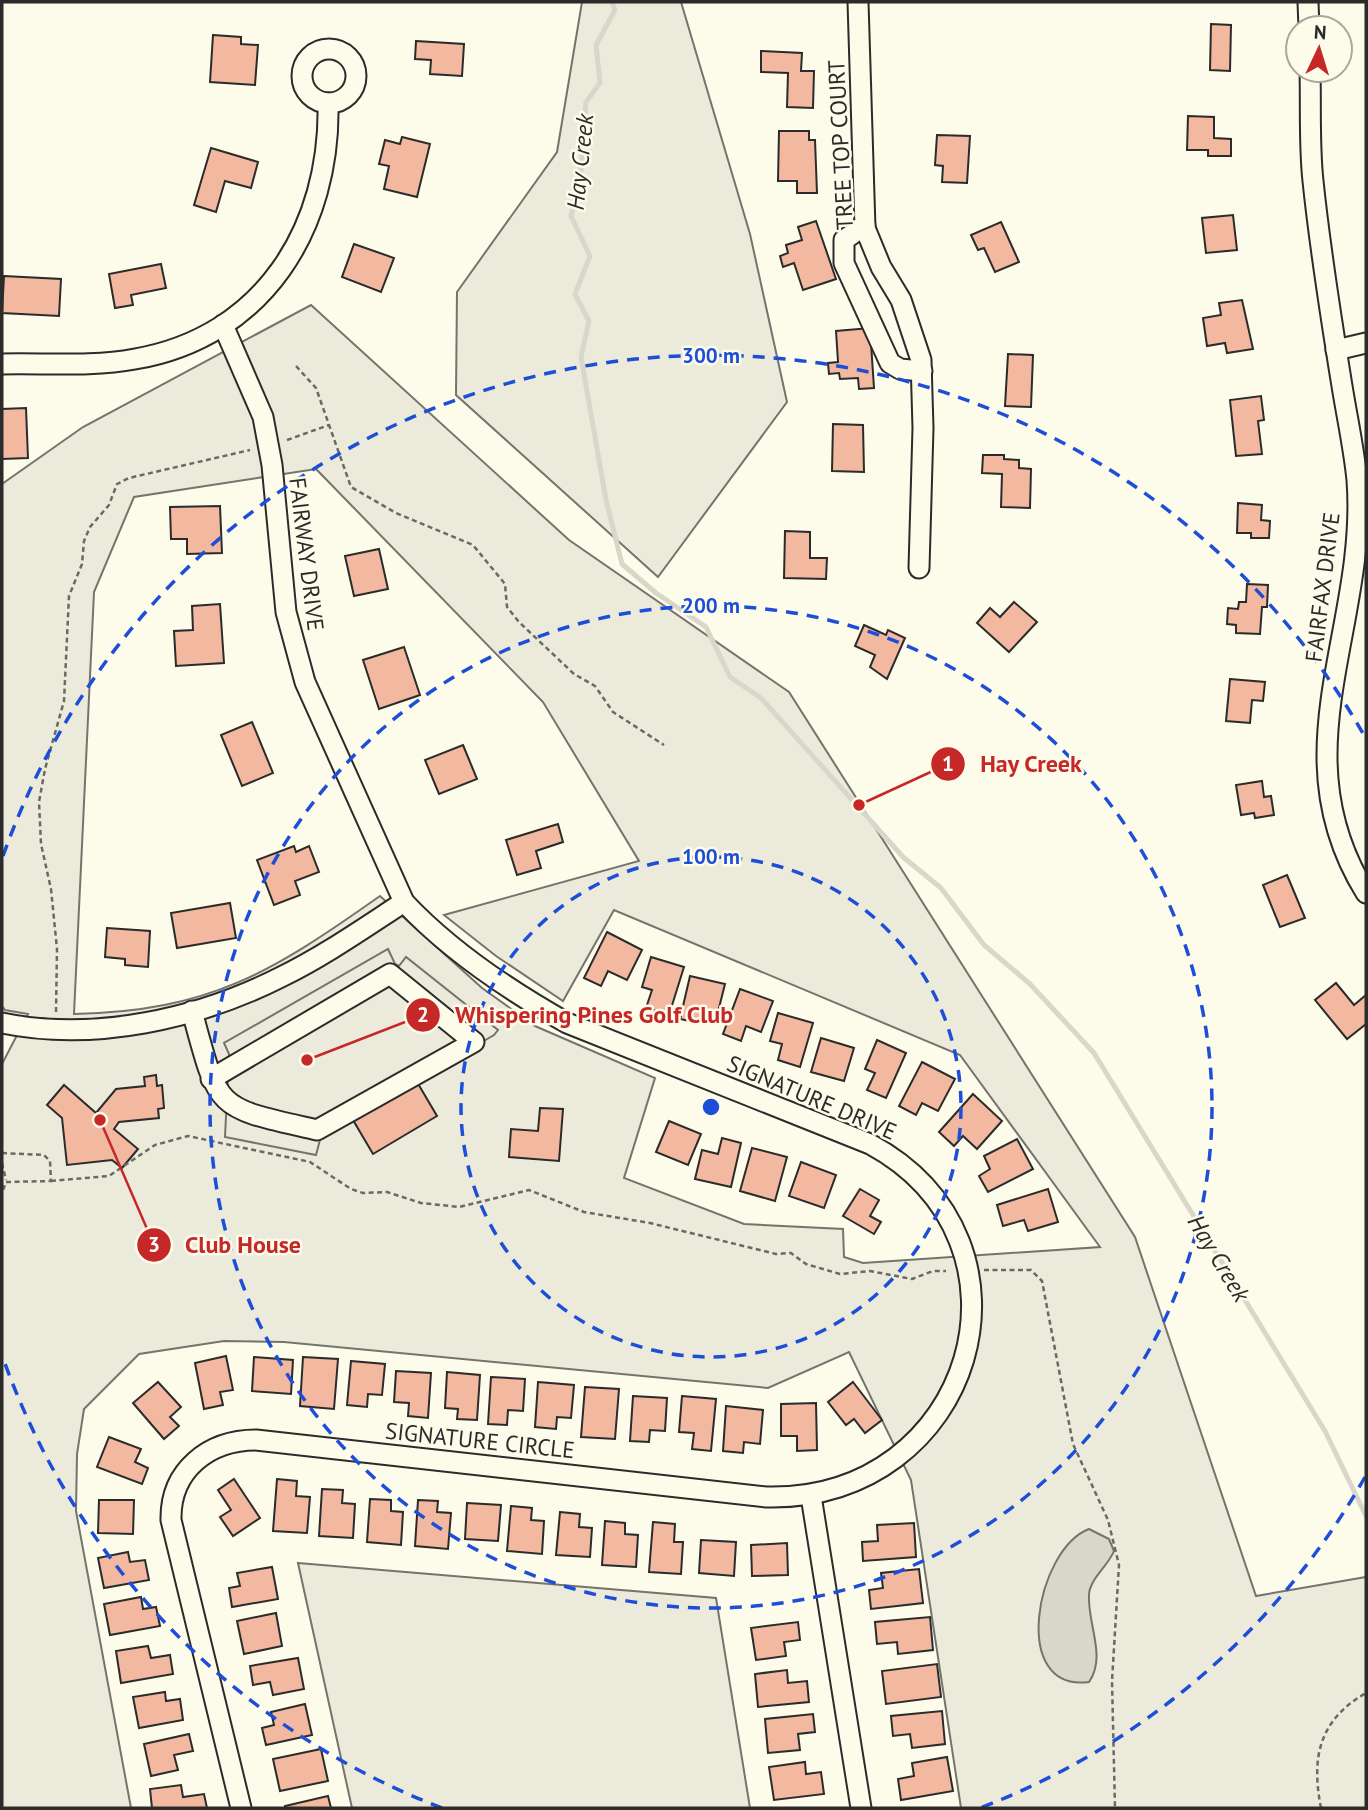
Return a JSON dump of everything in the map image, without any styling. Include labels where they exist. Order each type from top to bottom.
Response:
[{"type":"street","name":"TREE TOP COURT","points":[[858,2],[865,225],[870,245],[901,300],[922,371],[919,568]]},
{"type":"street","name":"FAIRFAX DRIVE","points":[[1310,84],[1312,179],[1357,480],[1357,535],[1353,576],[1327,720],[1325,757],[1330,799],[1342,849],[1366,893]]},
{"type":"street","points":[[2,363],[135,359],[177,348],[223,325],[262,293],[280,274],[306,227],[323,178],[328,103]]},
{"type":"street","points":[[865,225],[852,231],[844,240],[844,263],[890,363],[900,369],[922,371]]},
{"type":"street","name":"FAIRWAY DRIVE","points":[[223,325],[254,394],[269,446],[283,591],[297,657],[316,712],[404,902]]},
{"type":"street","points":[[1336,350],[1366,343]]},
{"type":"street","points":[[2,1023],[56,1029],[112,1027],[192,1011],[281,977],[404,902]]},
{"type":"street","name":"SIGNATURE DRIVE","points":[[404,902],[429,927],[503,982],[567,1023],[888,1154],[904,1165],[931,1193],[952,1229],[967,1270],[971,1312],[965,1358],[955,1387],[935,1419],[912,1445],[877,1472],[836,1490],[811,1496]]},
{"type":"street","points":[[192,1011],[211,1079],[223,1099],[250,1115],[317,1130],[474,1042],[390,974],[211,1079]]},
{"type":"street","name":"SIGNATURE CIRCLE","points":[[241,1808],[171,1520],[173,1496],[183,1474],[207,1451],[232,1441],[256,1440],[766,1497],[811,1496]]},
{"type":"street","points":[[811,1496],[861,1808]]},
{"type":"path","points":[[296,366],[316,388],[351,486],[396,513],[473,545],[505,584],[507,607],[519,622],[574,674],[595,686],[613,712],[664,745]]},
{"type":"path","points":[[56,1029],[57,950],[51,889],[41,844],[39,802],[45,769],[64,701],[69,596],[82,564],[84,541],[90,527],[109,505],[117,484],[128,478],[269,446],[329,425]]},
{"type":"path","points":[[6,1182],[109,1176],[155,1145],[188,1136],[310,1162],[351,1189],[363,1193],[387,1192],[421,1203],[459,1207],[529,1190],[584,1212],[724,1240],[776,1254],[790,1253],[806,1264],[840,1274],[870,1271],[912,1279],[933,1271],[1031,1270],[1042,1281],[1073,1444],[1114,1535],[1119,1565],[1112,1681],[1115,1808]]},
{"type":"path","points":[[2,1153],[44,1155],[50,1161],[51,1181]]},
{"type":"path","points":[[2,1163],[6,1182],[2,1193]]},
{"type":"path","points":[[1321,1808],[1317,1751],[1344,1706],[1366,1693]]},
{"type":"shaded area","points":[[582,2],[681,2],[750,234],[787,402],[658,577],[456,395],[457,292],[557,152]]},
{"type":"shaded area","points":[[311,305],[569,540],[789,692],[1135,1237],[1256,1596],[1366,1577],[1366,1808],[961,1808],[911,1480],[849,1352],[768,1388],[284,1342],[224,1341],[139,1354],[84,1409],[77,1454],[76,1511],[131,1808],[2,1808],[2,1064],[28,1014],[5,1010],[2,1006],[2,484],[83,427]],"holes":[[[316,469],[543,702],[639,861],[444,915],[496,956],[563,1001],[614,910],[960,1055],[1100,1247],[863,1263],[844,1257],[843,1229],[744,1224],[624,1178],[655,1078],[535,1026],[482,988],[380,896],[306,946],[238,982],[164,1005],[74,1014],[94,592],[134,497]]]},
{"type":"shaded area","points":[[388,949],[395,964],[399,966],[406,957],[498,1030],[494,1035],[321,1136],[316,1155],[225,1137],[229,1054],[224,1043]]},
{"type":"shaded area","points":[[1089,1529],[1109,1539],[1114,1551],[1090,1588],[1089,1605],[1096,1661],[1089,1682],[1064,1679],[1048,1666],[1040,1644],[1039,1617],[1045,1589],[1055,1563],[1071,1542]]},
{"type":"shaded area","points":[[298,1563],[716,1598],[750,1808],[352,1808]]},
{"type":"building","points":[[1211,24],[1231,25],[1230,71],[1210,70]]},
{"type":"building","points":[[213,35],[241,37],[241,44],[258,45],[255,85],[210,82]]},
{"type":"building","points":[[416,41],[464,44],[462,76],[430,74],[431,60],[415,59]]},
{"type":"building","points":[[761,51],[802,53],[801,71],[814,71],[813,108],[787,107],[788,73],[761,72]]},
{"type":"building","points":[[1188,116],[1214,117],[1214,138],[1231,139],[1231,156],[1208,156],[1208,150],[1187,150]]},
{"type":"building","points":[[779,131],[809,131],[809,140],[815,140],[817,193],[797,193],[797,181],[778,181]]},
{"type":"building","points":[[937,135],[970,136],[967,183],[942,182],[943,166],[935,165]]},
{"type":"building","points":[[402,137],[430,144],[417,197],[384,189],[389,166],[379,164],[385,140],[400,144]]},
{"type":"building","points":[[211,148],[258,162],[251,188],[225,181],[216,212],[194,205]]},
{"type":"building","points":[[1233,215],[1237,250],[1206,253],[1202,218]]},
{"type":"building","points":[[816,221],[836,279],[803,290],[794,263],[783,267],[780,256],[788,253],[786,245],[802,240],[798,227]]},
{"type":"building","points":[[1001,222],[1019,262],[995,272],[984,248],[978,250],[971,235]]},
{"type":"building","points":[[354,244],[394,258],[381,292],[342,277]]},
{"type":"building","points":[[161,264],[166,288],[131,295],[133,305],[115,308],[109,274]]},
{"type":"building","points":[[4,276],[61,279],[59,316],[2,313]]},
{"type":"building","points":[[1242,300],[1253,349],[1227,353],[1225,343],[1207,346],[1203,318],[1221,315],[1219,303]]},
{"type":"building","points":[[870,328],[874,388],[859,389],[858,378],[840,379],[839,373],[829,374],[828,363],[838,362],[836,331]]},
{"type":"building","points":[[1008,354],[1033,355],[1031,407],[1005,406]]},
{"type":"building","points":[[1261,396],[1264,420],[1258,421],[1262,454],[1236,456],[1230,400]]},
{"type":"building","points":[[26,408],[28,458],[2,459],[2,409]]},
{"type":"building","points":[[833,424],[863,425],[864,472],[832,471]]},
{"type":"building","points":[[983,455],[1004,455],[1004,459],[1019,460],[1019,468],[1031,469],[1030,508],[1001,507],[1002,474],[982,473]]},
{"type":"building","points":[[1238,503],[1262,505],[1261,520],[1270,521],[1269,538],[1251,538],[1251,533],[1237,533]]},
{"type":"building","points":[[220,506],[222,553],[187,554],[187,539],[171,539],[170,507]]},
{"type":"building","points":[[785,531],[810,532],[810,558],[827,558],[826,579],[784,578]]},
{"type":"building","points":[[379,549],[388,589],[354,596],[345,556]]},
{"type":"building","points":[[1247,584],[1268,585],[1267,607],[1262,607],[1260,634],[1236,633],[1236,625],[1227,624],[1228,608],[1238,609],[1239,602],[1246,602]]},
{"type":"building","points":[[1014,602],[1037,622],[1009,652],[977,623],[990,608],[1000,617]]},
{"type":"building","points":[[220,604],[224,663],[176,666],[174,631],[193,630],[192,606]]},
{"type":"building","points":[[864,625],[886,635],[888,630],[905,638],[887,679],[870,667],[875,655],[855,646]]},
{"type":"building","points":[[404,647],[420,695],[379,709],[363,660]]},
{"type":"building","points":[[1230,679],[1265,682],[1263,701],[1252,700],[1250,723],[1226,721]]},
{"type":"building","points":[[252,722],[273,773],[242,786],[221,735]]},
{"type":"building","points":[[463,745],[477,779],[439,794],[425,760]]},
{"type":"building","points":[[1262,781],[1264,797],[1271,796],[1274,815],[1255,818],[1254,813],[1241,815],[1236,785]]},
{"type":"building","points":[[558,824],[563,842],[536,851],[541,868],[517,875],[506,840]]},
{"type":"building","points":[[294,846],[296,852],[309,846],[319,872],[295,881],[300,895],[274,905],[257,860]]},
{"type":"building","points":[[1287,875],[1305,918],[1280,927],[1263,885]]},
{"type":"building","points":[[230,903],[236,938],[177,948],[171,913]]},
{"type":"building","points":[[107,928],[150,931],[148,967],[125,965],[125,959],[105,957]]},
{"type":"building","points":[[607,932],[642,950],[627,980],[608,971],[601,986],[584,978]]},
{"type":"building","points":[[651,957],[684,967],[669,1015],[646,1008],[652,990],[642,987]]},
{"type":"building","points":[[690,976],[725,984],[716,1020],[701,1017],[700,1023],[680,1019]]},
{"type":"building","points":[[1336,983],[1354,1005],[1366,995],[1366,1024],[1347,1039],[1315,1000]]},
{"type":"building","points":[[740,989],[773,1001],[761,1032],[746,1026],[741,1041],[723,1034]]},
{"type":"building","points":[[778,1013],[813,1023],[800,1067],[778,1060],[782,1044],[770,1041]]},
{"type":"building","points":[[821,1038],[854,1048],[844,1081],[811,1072]]},
{"type":"building","points":[[877,1040],[906,1053],[886,1098],[867,1090],[875,1073],[865,1069]]},
{"type":"building","points":[[922,1062],[955,1079],[938,1111],[922,1103],[916,1115],[899,1106]]},
{"type":"building","points":[[156,1075],[157,1086],[162,1085],[164,1108],[158,1109],[159,1118],[119,1122],[114,1129],[138,1149],[122,1168],[112,1160],[67,1165],[62,1118],[47,1105],[64,1085],[96,1113],[116,1089],[145,1086],[144,1077]]},
{"type":"building","points":[[417,1082],[437,1116],[373,1154],[353,1120]]},
{"type":"building","points":[[973,1094],[1002,1121],[977,1149],[963,1136],[954,1146],[939,1132]]},
{"type":"building","points":[[540,1108],[563,1109],[559,1161],[509,1157],[511,1129],[538,1131]]},
{"type":"building","points":[[669,1121],[701,1134],[688,1165],[656,1152]]},
{"type":"building","points":[[722,1138],[741,1143],[731,1187],[695,1179],[702,1150],[718,1154]]},
{"type":"building","points":[[1017,1139],[1033,1169],[988,1192],[979,1176],[990,1169],[984,1156]]},
{"type":"building","points":[[752,1148],[787,1157],[775,1201],[740,1191]]},
{"type":"building","points":[[801,1162],[836,1175],[824,1208],[789,1196]]},
{"type":"building","points":[[860,1189],[879,1200],[870,1216],[881,1222],[874,1234],[843,1216]]},
{"type":"building","points":[[1048,1189],[1058,1222],[1028,1231],[1024,1220],[1003,1226],[997,1205]]},
{"type":"building","points":[[226,1356],[233,1390],[220,1392],[223,1405],[204,1409],[195,1363]]},
{"type":"building","points":[[254,1357],[293,1360],[291,1394],[252,1391]]},
{"type":"building","points":[[303,1357],[338,1359],[334,1409],[300,1406]]},
{"type":"building","points":[[351,1361],[385,1364],[382,1395],[368,1394],[367,1407],[347,1405]]},
{"type":"building","points":[[396,1371],[431,1373],[428,1418],[408,1416],[409,1403],[394,1402]]},
{"type":"building","points":[[447,1372],[480,1375],[477,1420],[457,1419],[458,1409],[445,1408]]},
{"type":"building","points":[[491,1377],[525,1379],[523,1411],[508,1410],[507,1425],[488,1424]]},
{"type":"building","points":[[158,1382],[181,1407],[170,1417],[179,1426],[164,1439],[133,1403]]},
{"type":"building","points":[[538,1382],[574,1385],[571,1418],[557,1417],[556,1429],[535,1427]]},
{"type":"building","points":[[853,1382],[882,1420],[865,1433],[854,1419],[846,1425],[828,1402]]},
{"type":"building","points":[[585,1387],[619,1389],[615,1439],[581,1437]]},
{"type":"building","points":[[633,1396],[667,1398],[665,1431],[650,1430],[649,1442],[630,1441]]},
{"type":"building","points":[[682,1396],[716,1399],[711,1451],[692,1449],[694,1433],[679,1432]]},
{"type":"building","points":[[816,1403],[817,1450],[797,1451],[797,1436],[781,1436],[781,1404]]},
{"type":"building","points":[[726,1406],[763,1410],[760,1444],[744,1442],[743,1453],[723,1451]]},
{"type":"building","points":[[109,1437],[141,1449],[135,1462],[148,1468],[142,1484],[97,1467]]},
{"type":"building","points":[[234,1479],[260,1518],[233,1536],[220,1517],[231,1510],[218,1490]]},
{"type":"building","points":[[277,1479],[297,1481],[296,1496],[310,1497],[307,1533],[273,1531]]},
{"type":"building","points":[[322,1489],[343,1490],[342,1503],[355,1504],[353,1538],[319,1536]]},
{"type":"building","points":[[370,1499],[391,1500],[391,1511],[403,1512],[401,1545],[367,1542]]},
{"type":"building","points":[[99,1500],[134,1500],[133,1534],[98,1533]]},
{"type":"building","points":[[418,1500],[438,1501],[437,1512],[451,1513],[448,1549],[415,1546]]},
{"type":"building","points":[[467,1503],[501,1505],[498,1541],[465,1539]]},
{"type":"building","points":[[511,1506],[532,1508],[531,1520],[544,1521],[542,1554],[507,1551]]},
{"type":"building","points":[[560,1512],[580,1514],[579,1527],[592,1528],[590,1557],[556,1555]]},
{"type":"building","points":[[605,1521],[625,1523],[625,1534],[638,1535],[636,1567],[602,1565]]},
{"type":"building","points":[[653,1522],[675,1524],[674,1542],[683,1542],[681,1574],[649,1572]]},
{"type":"building","points":[[914,1523],[916,1557],[863,1561],[862,1542],[878,1541],[877,1525]]},
{"type":"building","points":[[701,1540],[736,1542],[734,1576],[699,1573]]},
{"type":"building","points":[[787,1543],[788,1575],[752,1576],[751,1545]]},
{"type":"building","points":[[128,1552],[130,1562],[145,1560],[149,1580],[104,1588],[98,1558]]},
{"type":"building","points":[[272,1567],[278,1599],[232,1607],[229,1588],[240,1586],[237,1573]]},
{"type":"building","points":[[919,1569],[923,1603],[871,1609],[869,1590],[883,1588],[881,1573]]},
{"type":"building","points":[[141,1597],[143,1609],[156,1607],[160,1626],[110,1635],[104,1604]]},
{"type":"building","points":[[276,1613],[282,1646],[244,1654],[237,1621]]},
{"type":"building","points":[[930,1617],[933,1650],[898,1654],[897,1642],[877,1644],[875,1622]]},
{"type":"building","points":[[798,1622],[800,1640],[784,1642],[786,1656],[756,1660],[751,1628]]},
{"type":"building","points":[[148,1646],[151,1658],[170,1655],[173,1674],[121,1683],[116,1651]]},
{"type":"building","points":[[298,1658],[304,1689],[273,1695],[270,1682],[253,1685],[250,1666]]},
{"type":"building","points":[[937,1664],[941,1697],[886,1704],[882,1671]]},
{"type":"building","points":[[787,1670],[788,1683],[807,1681],[809,1702],[758,1707],[755,1674]]},
{"type":"building","points":[[165,1692],[166,1701],[180,1699],[183,1720],[139,1728],[133,1697]]},
{"type":"building","points":[[305,1704],[312,1735],[266,1745],[262,1728],[274,1725],[271,1712]]},
{"type":"building","points":[[942,1711],[945,1744],[912,1748],[910,1734],[893,1736],[891,1716]]},
{"type":"building","points":[[813,1714],[815,1732],[798,1734],[800,1750],[768,1753],[765,1719]]},
{"type":"building","points":[[189,1734],[193,1751],[174,1755],[178,1770],[151,1776],[144,1744]]},
{"type":"building","points":[[321,1749],[328,1781],[280,1791],[273,1759]]},
{"type":"building","points":[[947,1757],[953,1791],[901,1800],[898,1779],[914,1776],[912,1763]]},
{"type":"building","points":[[805,1762],[806,1774],[821,1772],[824,1794],[774,1800],[769,1767]]},
{"type":"building","points":[[181,1785],[183,1797],[204,1794],[207,1808],[152,1808],[150,1789]]},
{"type":"building","points":[[328,1796],[331,1808],[285,1808],[285,1806]]},
{"type":"waterway","name":"Hay Creek","points":[[612,2],[615,10],[596,45],[600,83],[586,102],[580,183],[571,216],[590,256],[575,294],[589,321],[581,357],[606,500],[622,564],[656,593],[706,627],[730,677],[761,698],[903,857],[941,888],[984,945],[1030,984],[1094,1053],[1325,1431],[1366,1516]]},
{"type":"place","name":"Hay Creek","points":[[859,805]]},
{"type":"place","name":"Whispering Pines Golf Club","points":[[307,1060]]},
{"type":"place","name":"Club House","points":[[100,1120]]}]
